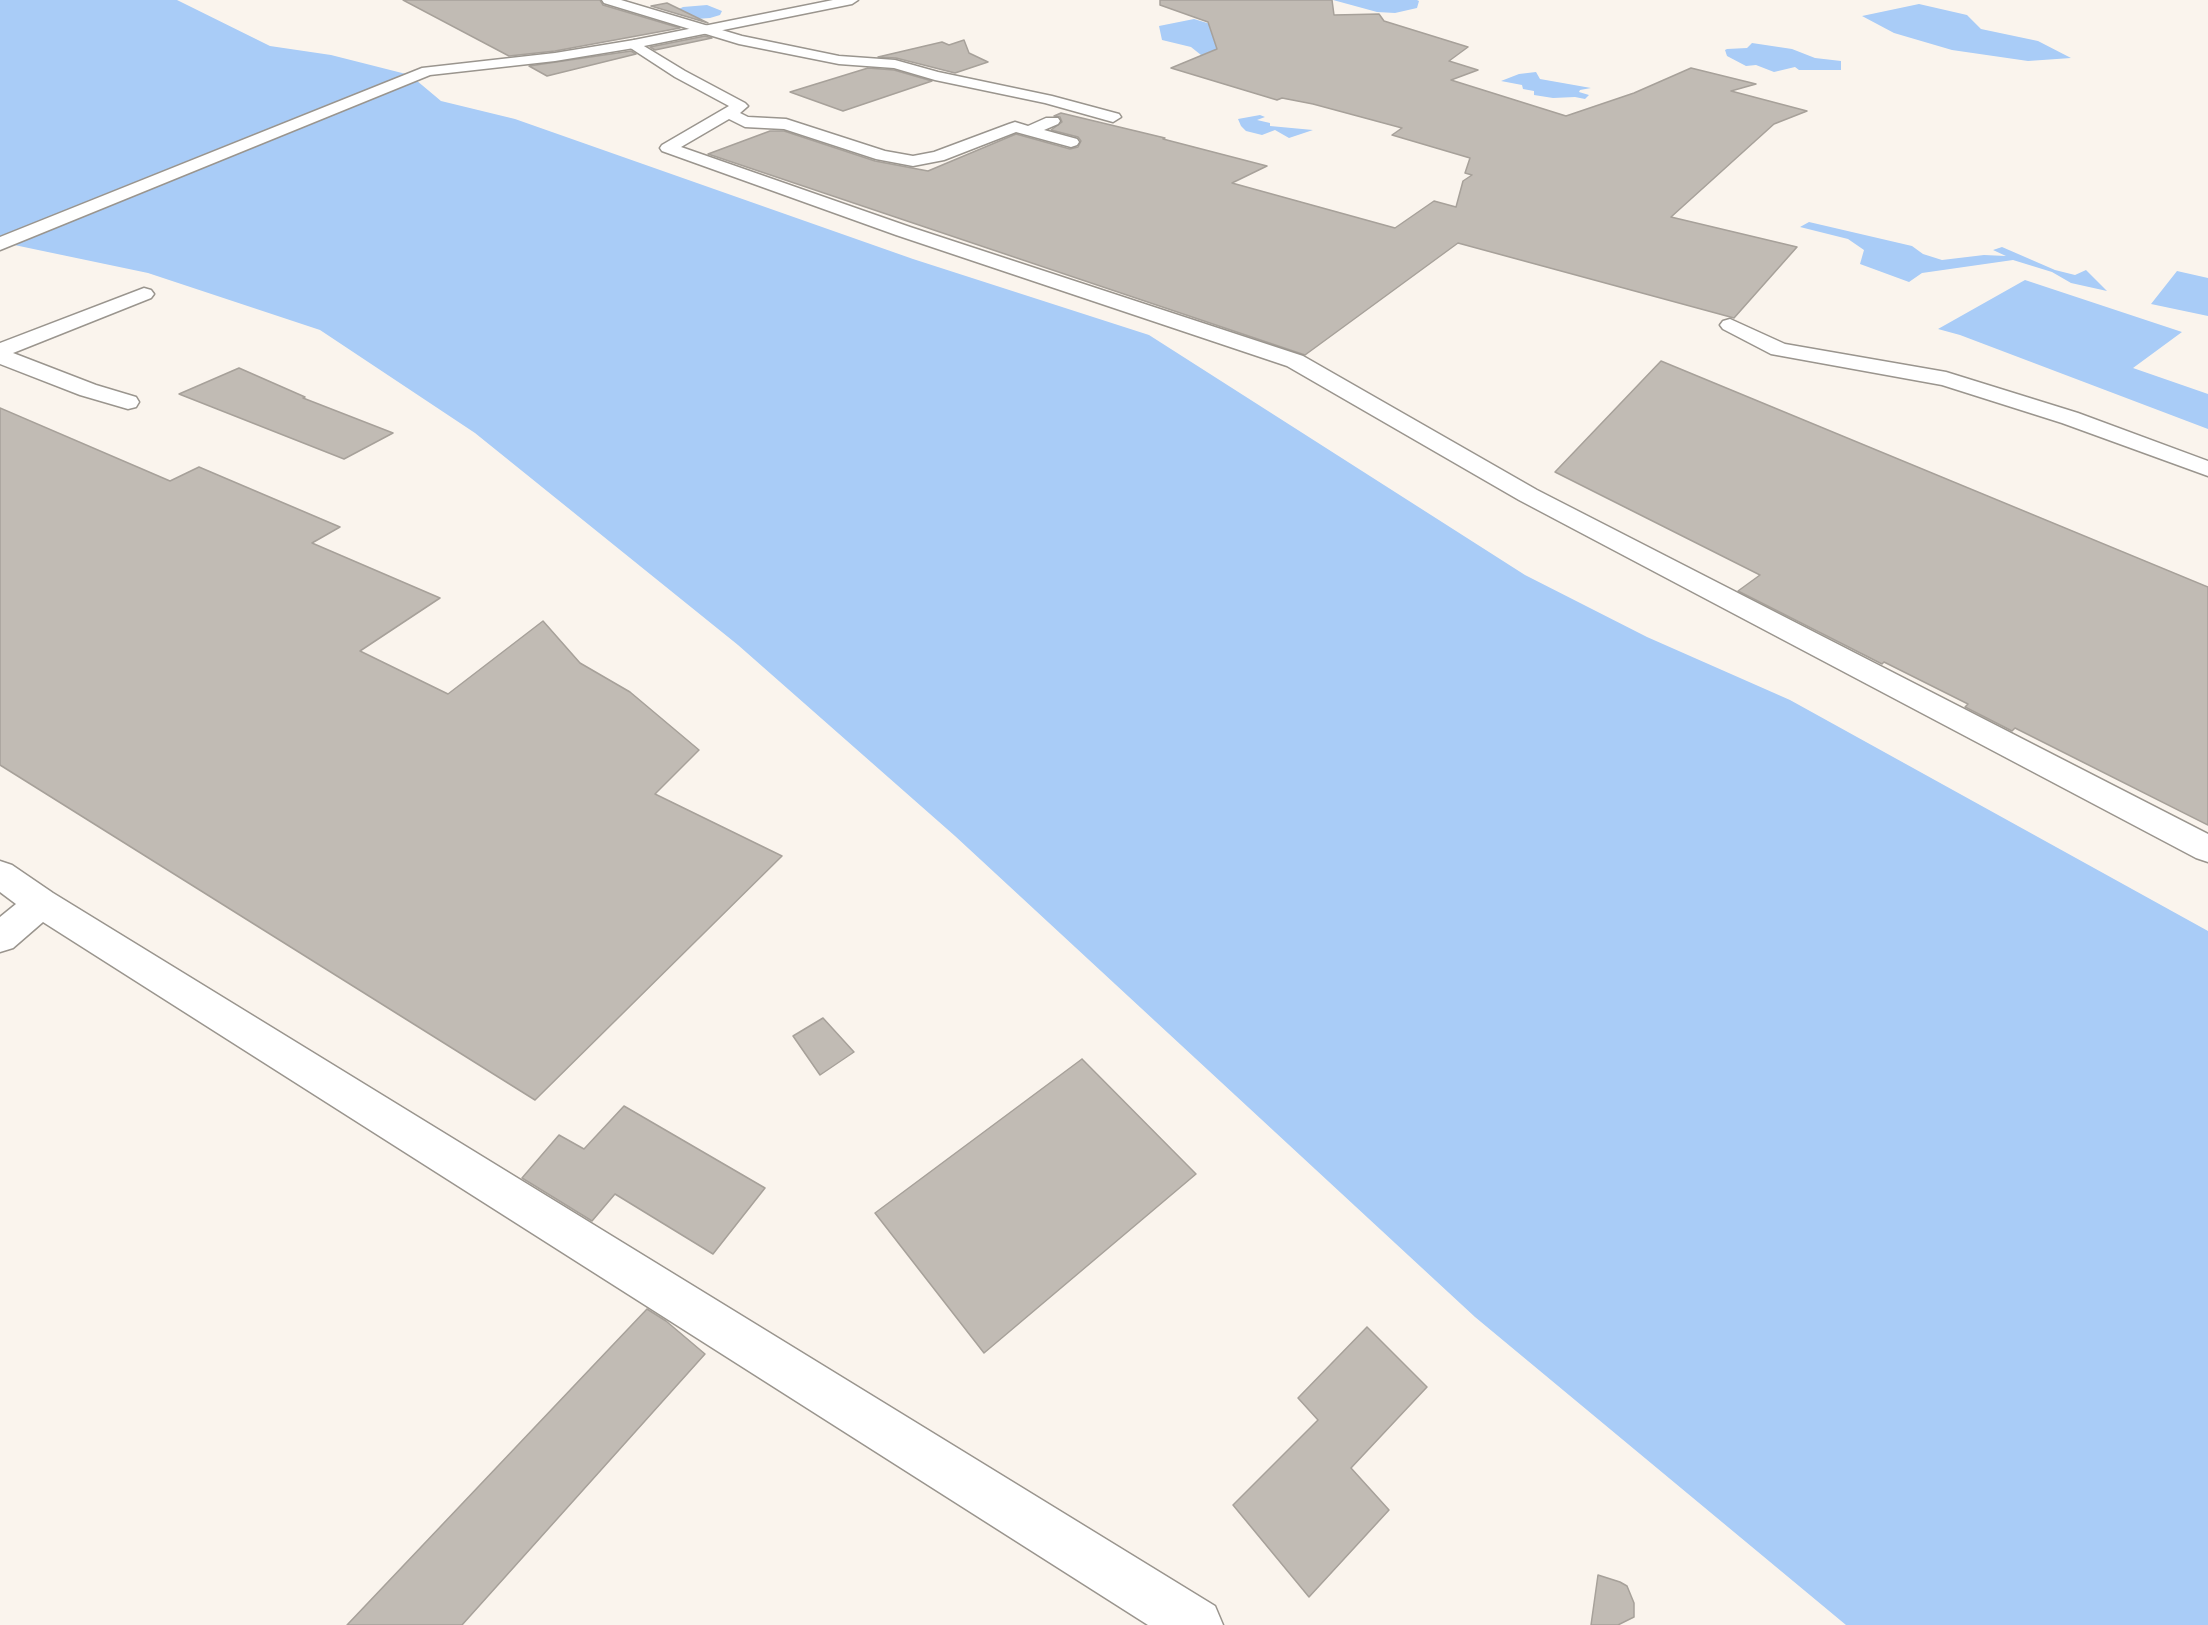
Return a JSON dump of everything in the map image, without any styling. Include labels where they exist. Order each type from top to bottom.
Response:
[{"type":"street","points":[[608,0],[700,30],[739,40],[839,60],[895,64],[935,76],[1047,99],[1113,117]]},
{"type":"street","points":[[0,244],[427,71],[555,57],[634,44],[852,0]]},
{"type":"street","points":[[634,44],[680,74],[740,106],[668,148],[903,231],[1295,361],[1528,495],[2208,849]]},
{"type":"street","points":[[729,114],[746,122],[786,124],[882,155],[913,161],[938,156],[1015,127],[1071,142]]},
{"type":"street","points":[[1029,131],[1052,121]]},
{"type":"street","points":[[0,351],[144,294]]},
{"type":"street","points":[[1730,326],[1779,349],[1946,380],[2070,418],[2208,469]]},
{"type":"street","points":[[0,356],[88,390],[128,402]]},
{"type":"street","points":[[0,874],[41,903],[1196,1625]]},
{"type":"street","points":[[0,938],[41,903]]},
{"type":"water","points":[[0,0],[177,0],[270,46],[331,55],[410,75],[441,101],[515,119],[913,259],[1149,335],[1525,575],[1647,637],[1790,700],[2208,931],[2208,1625],[1846,1625],[1475,1317],[955,836],[738,645],[475,433],[320,330],[148,273],[0,242]]},
{"type":"water","points":[[1333,0],[1419,1],[1417,8],[1395,13],[1377,12]]},
{"type":"water","points":[[1919,4],[1967,15],[1981,29],[2038,41],[2071,58],[2028,61],[1952,50],[1894,33],[1862,16]]},
{"type":"water","points":[[707,5],[722,11],[720,15],[696,19],[676,14],[675,11],[683,7]]},
{"type":"water","points":[[1194,19],[1250,36],[1213,56],[1201,55],[1191,47],[1162,40],[1159,26]]},
{"type":"water","points":[[1752,43],[1792,49],[1815,58],[1841,61],[1841,70],[1799,70],[1795,67],[1774,72],[1756,65],[1746,66],[1727,56],[1725,50],[1747,48]]},
{"type":"water","points":[[1536,72],[1540,79],[1591,88],[1579,92],[1589,95],[1585,99],[1534,95],[1534,91],[1523,89],[1522,85],[1501,81],[1519,74]]},
{"type":"water","points":[[1260,115],[1265,117],[1257,120],[1270,123],[1270,126],[1313,130],[1289,138],[1275,130],[1262,135],[1246,131],[1238,119]]},
{"type":"water","points":[[1809,222],[1912,246],[1923,254],[1942,260],[1984,255],[2006,256],[1993,250],[2002,247],[2055,270],[2075,275],[2086,270],[2107,291],[2071,283],[2052,272],[2013,260],[1922,273],[1909,282],[1860,264],[1864,250],[1848,239],[1800,227]]},
{"type":"water","points":[[2177,271],[2208,278],[2208,316],[2151,304]]},
{"type":"water","points":[[2025,280],[2182,332],[2133,368],[2208,394],[2208,429],[1960,335],[1938,329]]},
{"type":"building","points":[[403,0],[600,0],[603,5],[680,28],[555,51],[509,56]]},
{"type":"building","points":[[1160,0],[1332,0],[1334,15],[1379,14],[1384,21],[1468,47],[1449,61],[1478,70],[1451,80],[1566,116],[1634,93],[1691,68],[1756,84],[1731,91],[1807,111],[1774,124],[1671,217],[1797,247],[1734,318],[1458,243],[1305,355],[708,154],[770,131],[784,131],[875,161],[928,171],[1016,134],[1070,149],[1078,147],[1081,141],[1078,137],[1051,130],[1062,122],[1060,117],[1054,116],[1061,113],[1267,166],[1232,183],[1395,228],[1434,201],[1456,207],[1463,181],[1472,175],[1465,173],[1470,158],[1392,135],[1402,128],[1313,104],[1282,98],[1277,100],[1171,68],[1217,49],[1208,22],[1160,5]]},
{"type":"building","points":[[667,3],[708,23],[651,6]]},
{"type":"building","points":[[705,36],[712,38],[655,50],[650,47]]},
{"type":"building","points":[[964,40],[969,53],[988,62],[955,73],[896,58],[878,57],[942,42],[949,45]]},
{"type":"building","points":[[631,51],[636,54],[547,76],[529,66]]},
{"type":"building","points":[[868,68],[894,70],[932,81],[843,111],[790,92]]},
{"type":"building","points":[[1661,361],[2208,587],[2208,825],[2015,728],[2012,731],[1965,707],[1968,704],[1884,662],[1882,664],[1738,591],[1760,575],[1555,472]]},
{"type":"building","points":[[239,368],[305,397],[303,398],[393,433],[344,459],[179,394]]},
{"type":"building","points":[[0,408],[170,481],[199,467],[340,527],[312,543],[440,598],[360,651],[448,694],[543,621],[580,663],[630,692],[699,750],[655,794],[782,856],[535,1100],[0,765]]},
{"type":"building","points":[[823,1018],[854,1052],[820,1075],[793,1036]]},
{"type":"building","points":[[1082,1059],[1196,1174],[984,1353],[875,1213]]},
{"type":"building","points":[[624,1106],[765,1188],[713,1254],[615,1194],[592,1221],[522,1178],[559,1135],[584,1149]]},
{"type":"building","points":[[647,1309],[666,1321],[705,1354],[462,1625],[347,1625]]},
{"type":"building","points":[[1367,1327],[1427,1387],[1351,1468],[1389,1510],[1309,1597],[1233,1505],[1318,1420],[1298,1398]]},
{"type":"building","points":[[1598,1575],[1627,1586],[1634,1603],[1634,1617],[1618,1625],[1591,1625]]}]
